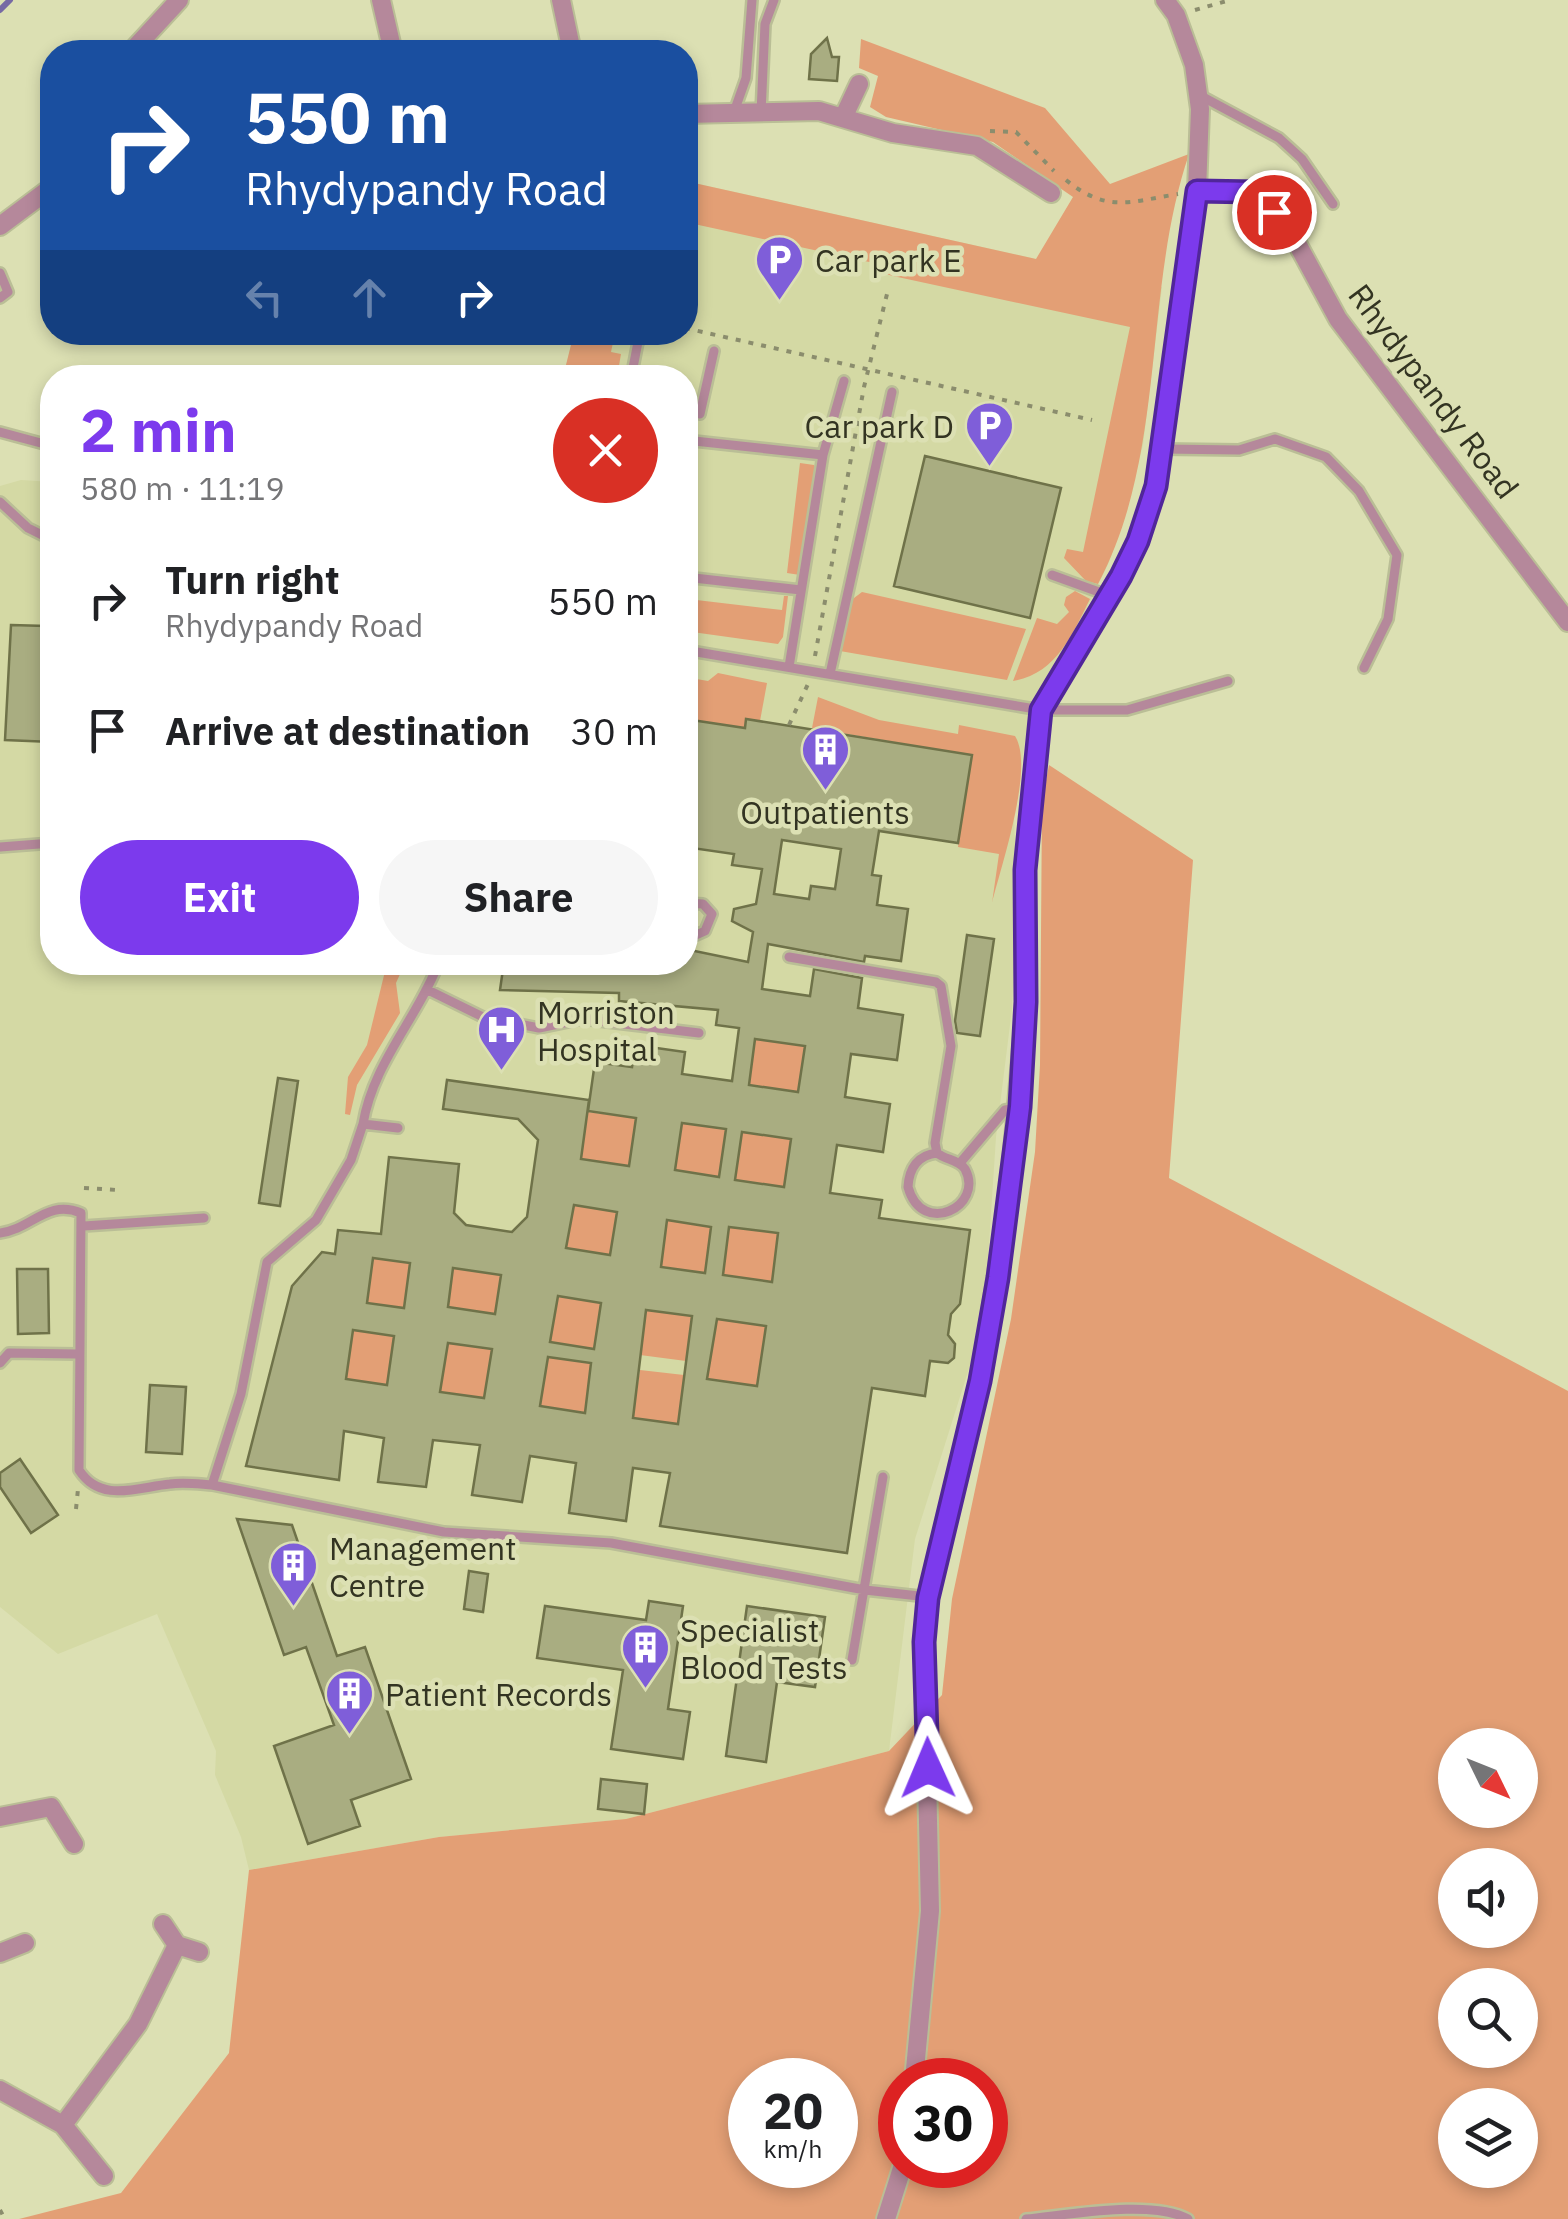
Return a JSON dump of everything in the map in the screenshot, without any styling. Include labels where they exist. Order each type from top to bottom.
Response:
[{"type":"street","points":[[146,40],[178,0]]},
{"type":"street","points":[[381,0],[391,40]]},
{"type":"street","points":[[561,0],[569,40]]},
{"type":"street","points":[[916,2058],[930,1911],[924,1642],[928,1598],[980,1381],[1020,1107],[1026,1002],[1025,870],[1041,710],[1110,596],[1138,541],[1156,486],[1197,191],[1198,94],[1194,65],[1170,7]]},
{"type":"street","points":[[843,118],[859,84]]},
{"type":"street","points":[[698,114],[818,111],[893,132],[977,146],[1051,193]]},
{"type":"street","name":"Rhydypandy Road","points":[[1197,191],[1256,192],[1274,212],[1292,234],[1338,319],[1568,622]]},
{"type":"street","points":[[0,226],[40,199]]},
{"type":"street","points":[[0,1817],[51,1807],[74,1844]]},
{"type":"street","points":[[163,1924],[177,1944],[199,1952]]},
{"type":"street","points":[[0,1953],[25,1942]]},
{"type":"street","points":[[63,2125],[138,2024],[177,1944]]},
{"type":"street","points":[[0,2090],[63,2125],[104,2176]]},
{"type":"street","points":[[886,2219],[896,2188]]},
{"type":"lane","points":[[734,114],[746,78],[752,0]]},
{"type":"lane","points":[[761,113],[765,24],[774,0]]},
{"type":"lane","points":[[1198,94],[1279,138],[1302,158],[1333,204]]},
{"type":"lane","points":[[0,272],[8,292],[0,298]]},
{"type":"lane","points":[[700,414],[714,351]]},
{"type":"lane","points":[[789,667],[823,455],[844,381]]},
{"type":"lane","points":[[830,674],[892,392]]},
{"type":"lane","points":[[0,432],[40,443]]},
{"type":"lane","points":[[1163,450],[1239,450],[1275,438],[1326,457],[1359,491],[1397,555],[1388,619],[1364,668]]},
{"type":"lane","points":[[698,441],[823,455]]},
{"type":"lane","points":[[0,502],[40,534]]},
{"type":"lane","points":[[1052,575],[1110,596]]},
{"type":"lane","points":[[698,578],[801,590]]},
{"type":"lane","points":[[698,652],[1041,710],[1127,710],[1228,681]]},
{"type":"lane","points":[[0,847],[40,844]]},
{"type":"lane","points":[[698,904],[712,914],[705,930],[698,934]]},
{"type":"lane","points":[[790,958],[942,986],[951,1046],[935,1143],[937,1153]]},
{"type":"lane","points":[[212,1485],[241,1394],[268,1262],[316,1220],[351,1160],[368,1090],[434,975]]},
{"type":"lane","points":[[428,990],[483,1017],[539,1028],[582,1019],[699,1033]]},
{"type":"lane","points":[[960,1162],[1005,1110],[1020,1107]]},
{"type":"lane","points":[[362,1124],[398,1128]]},
{"type":"lane","points":[[937,1153],[960,1162],[968,1178],[965,1197],[952,1210],[924,1211],[910,1197],[908,1176],[920,1159],[937,1153]]},
{"type":"lane","points":[[0,1233],[14,1231],[41,1212],[57,1208],[81,1213],[84,1226],[78,1354],[80,1470],[86,1479],[116,1492],[177,1483],[212,1485],[444,1532],[610,1542],[865,1590],[928,1598]]},
{"type":"lane","points":[[84,1226],[204,1218]]},
{"type":"lane","points":[[0,1363],[8,1354],[78,1354]]},
{"type":"lane","points":[[852,1660],[883,1477]]},
{"type":"lane","points":[[1026,2219],[1142,2210],[1168,2210],[1188,2219]]},
{"type":"path","points":[[1170,7],[1230,0]]},
{"type":"path","points":[[989,130],[1016,132],[1086,196],[1110,205],[1197,191]]},
{"type":"path","points":[[789,725],[812,671],[868,369],[888,290]]},
{"type":"path","points":[[698,331],[1092,420]]},
{"type":"path","points":[[84,1188],[117,1190]]},
{"type":"path","points":[[0,2210],[5,2219]]},
{"type":"shaded area","points":[[861,39],[1045,108],[1110,184],[1189,154],[1174,207],[1165,261],[1135,480],[1120,533],[1098,584],[1086,581],[1064,558],[1067,549],[1083,552],[1130,327],[893,276],[882,273],[883,265],[698,225],[698,184],[1036,259],[1073,197],[993,142],[886,117],[870,107],[878,76],[859,68]]},
{"type":"shaded area","name":"Morriston Hospital","points":[[698,184],[1162,287],[1143,445],[1127,509],[1109,562],[1026,733],[1014,816],[1017,896],[1012,1009],[996,1137],[984,1321],[915,1539],[889,1751],[626,1819],[439,1837],[249,1870],[241,1837],[215,1775],[216,1751],[157,1614],[58,1654],[0,1607],[0,486],[21,480],[40,481],[40,975],[698,975],[698,365],[566,365],[571,345],[698,345]]},
{"type":"shaded area","points":[[571,345],[612,345],[611,352],[621,354],[619,365],[566,365]]},
{"type":"shaded area","points":[[800,463],[814,465],[817,471],[800,575],[787,573]]},
{"type":"shaded area","points":[[1075,591],[1090,599],[1061,651],[1041,670],[1013,681],[1037,618],[1057,624],[1069,612],[1064,605],[1066,597]]},
{"type":"shaded area","points":[[862,592],[1026,629],[1007,680],[840,651],[850,601]]},
{"type":"shaded area","points":[[784,596],[788,596],[783,637],[778,644],[698,633],[698,600],[782,610]]},
{"type":"shaded area","points":[[718,673],[767,683],[760,721],[747,719],[745,728],[698,721],[698,679],[708,681]]},
{"type":"shaded area","points":[[818,697],[879,720],[958,734],[959,725],[1015,736],[1020,751],[1019,793],[992,903],[999,854],[958,847],[971,755],[812,728]]},
{"type":"shaded area","points":[[1049,765],[1193,860],[1169,1178],[1568,1391],[1568,2219],[19,2219],[121,2193],[229,2053],[249,1870],[439,1837],[626,1819],[889,1751],[942,1695],[952,1599],[1011,1319],[1035,1152],[1040,1065],[1042,801]]},
{"type":"shaded area","points":[[384,975],[400,975],[396,983],[400,1013],[357,1085],[350,1115],[345,1114],[348,1077],[367,1045]]},
{"type":"shaded area","points":[[755,1039],[805,1046],[798,1092],[749,1085]]},
{"type":"shaded area","points":[[587,1112],[636,1118],[629,1166],[581,1159]]},
{"type":"shaded area","points":[[682,1123],[726,1129],[719,1177],[675,1170]]},
{"type":"shaded area","points":[[742,1132],[791,1139],[784,1187],[735,1180]]},
{"type":"shaded area","points":[[574,1205],[617,1212],[610,1255],[566,1248]]},
{"type":"shaded area","points":[[667,1220],[711,1227],[705,1273],[661,1267]]},
{"type":"shaded area","points":[[729,1227],[778,1233],[772,1282],[723,1275]]},
{"type":"shaded area","points":[[373,1258],[410,1263],[404,1308],[367,1303]]},
{"type":"shaded area","points":[[453,1268],[501,1275],[495,1314],[448,1307]]},
{"type":"shaded area","points":[[558,1296],[601,1303],[594,1349],[550,1342]]},
{"type":"shaded area","points":[[646,1310],[692,1316],[686,1361],[640,1355]]},
{"type":"shaded area","points":[[717,1319],[766,1326],[756,1386],[707,1379]]},
{"type":"shaded area","points":[[353,1330],[394,1336],[387,1385],[346,1379]]},
{"type":"shaded area","points":[[448,1343],[492,1349],[484,1398],[440,1392]]},
{"type":"shaded area","points":[[548,1357],[591,1363],[585,1413],[540,1406]]},
{"type":"shaded area","points":[[640,1370],[684,1375],[678,1424],[633,1418]]},
{"type":"building","points":[[827,38],[832,57],[839,57],[837,81],[809,79],[811,54]]},
{"type":"building","points":[[925,456],[1061,488],[1030,618],[894,586]]},
{"type":"building","points":[[11,625],[40,626],[40,741],[5,740]]},
{"type":"building","points":[[746,719],[972,755],[958,843],[879,831],[872,875],[881,876],[877,905],[908,909],[901,961],[865,956],[864,962],[768,944],[762,989],[810,996],[814,969],[862,978],[858,1008],[903,1015],[897,1060],[851,1054],[845,1097],[890,1104],[883,1152],[837,1145],[830,1193],[882,1200],[879,1218],[970,1230],[960,1304],[951,1314],[948,1335],[955,1344],[954,1358],[948,1363],[930,1361],[925,1396],[872,1388],[847,1553],[660,1526],[670,1473],[633,1468],[626,1521],[569,1513],[576,1463],[530,1456],[522,1502],[472,1495],[480,1445],[433,1440],[426,1487],[378,1482],[384,1438],[344,1431],[339,1480],[246,1466],[292,1286],[322,1252],[335,1254],[338,1230],[381,1234],[389,1157],[459,1164],[454,1213],[466,1225],[512,1232],[527,1217],[538,1140],[518,1119],[443,1109],[447,1080],[589,1100],[581,1159],[629,1166],[636,1118],[588,1111],[595,1062],[632,1067],[635,1045],[685,1052],[682,1074],[732,1081],[739,1028],[716,1025],[718,1010],[619,1001],[619,993],[500,990],[502,975],[698,975],[698,952],[748,962],[753,932],[732,921],[734,909],[756,904],[762,869],[732,865],[734,854],[698,849],[698,721],[745,728]],"holes":[[[782,840],[841,849],[835,889],[811,886],[809,899],[774,894]],[[755,1039],[805,1046],[798,1092],[749,1085]],[[682,1123],[726,1129],[719,1177],[675,1170]],[[742,1132],[791,1139],[784,1187],[735,1180]],[[574,1205],[617,1212],[610,1255],[566,1248]],[[667,1220],[711,1227],[705,1273],[661,1267]],[[729,1227],[778,1233],[772,1282],[723,1275]],[[373,1258],[410,1263],[404,1308],[367,1303]],[[453,1268],[501,1275],[495,1314],[448,1307]],[[558,1296],[601,1303],[594,1349],[550,1342]],[[646,1310],[692,1316],[678,1424],[633,1418]],[[717,1319],[766,1326],[757,1386],[707,1379]],[[353,1330],[394,1336],[387,1385],[346,1379]],[[448,1343],[492,1349],[484,1398],[440,1392]],[[548,1357],[591,1363],[585,1413],[540,1406]]]},
{"type":"building","points":[[967,935],[994,939],[980,1036],[957,1033],[955,1021]]},
{"type":"building","points":[[278,1078],[298,1081],[280,1206],[259,1203]]},
{"type":"building","points":[[17,1269],[48,1269],[49,1333],[18,1334]]},
{"type":"building","points":[[150,1385],[186,1387],[182,1454],[146,1452]]},
{"type":"building","points":[[20,1459],[58,1515],[31,1533],[0,1487],[0,1473]]},
{"type":"building","name":"Patient Records","points":[[237,1519],[292,1525],[337,1656],[365,1647],[411,1779],[351,1800],[360,1826],[308,1844],[274,1746],[334,1725],[306,1647],[284,1655]]},
{"type":"building","points":[[469,1571],[488,1574],[483,1612],[464,1609]]},
{"type":"building","name":"Specialist Blood Tests","points":[[649,1601],[683,1606],[668,1709],[690,1712],[683,1759],[611,1749],[623,1670],[537,1658],[545,1606],[646,1620]]},
{"type":"building","points":[[747,1606],[825,1617],[815,1687],[777,1682],[766,1762],[726,1756]]},
{"type":"building","points":[[601,1779],[647,1784],[644,1814],[598,1809]]},
{"type":"waterway","points":[[0,10],[10,0]]},
{"type":"place","name":"Car park E","points":[[780,302]]},
{"type":"place","name":"Car park D","points":[[989,468]]},
{"type":"place","name":"Outpatients","points":[[825,792]]},
{"type":"place","name":"Morriston Hospital","points":[[502,1072]]},
{"type":"place","name":"Management Centre","points":[[294,1608]]},
{"type":"place","name":"Specialist Blood Tests","points":[[645,1690]]},
{"type":"place","name":"Patient Records","points":[[350,1736]]},
{"type":"route","points":[[928,1768],[924,1642],[928,1598],[941,1530],[980,1381],[1020,1107],[1026,1002],[1025,870],[1041,710],[1121,576],[1138,541],[1156,486],[1197,191],[1256,192],[1274,212]]}]
